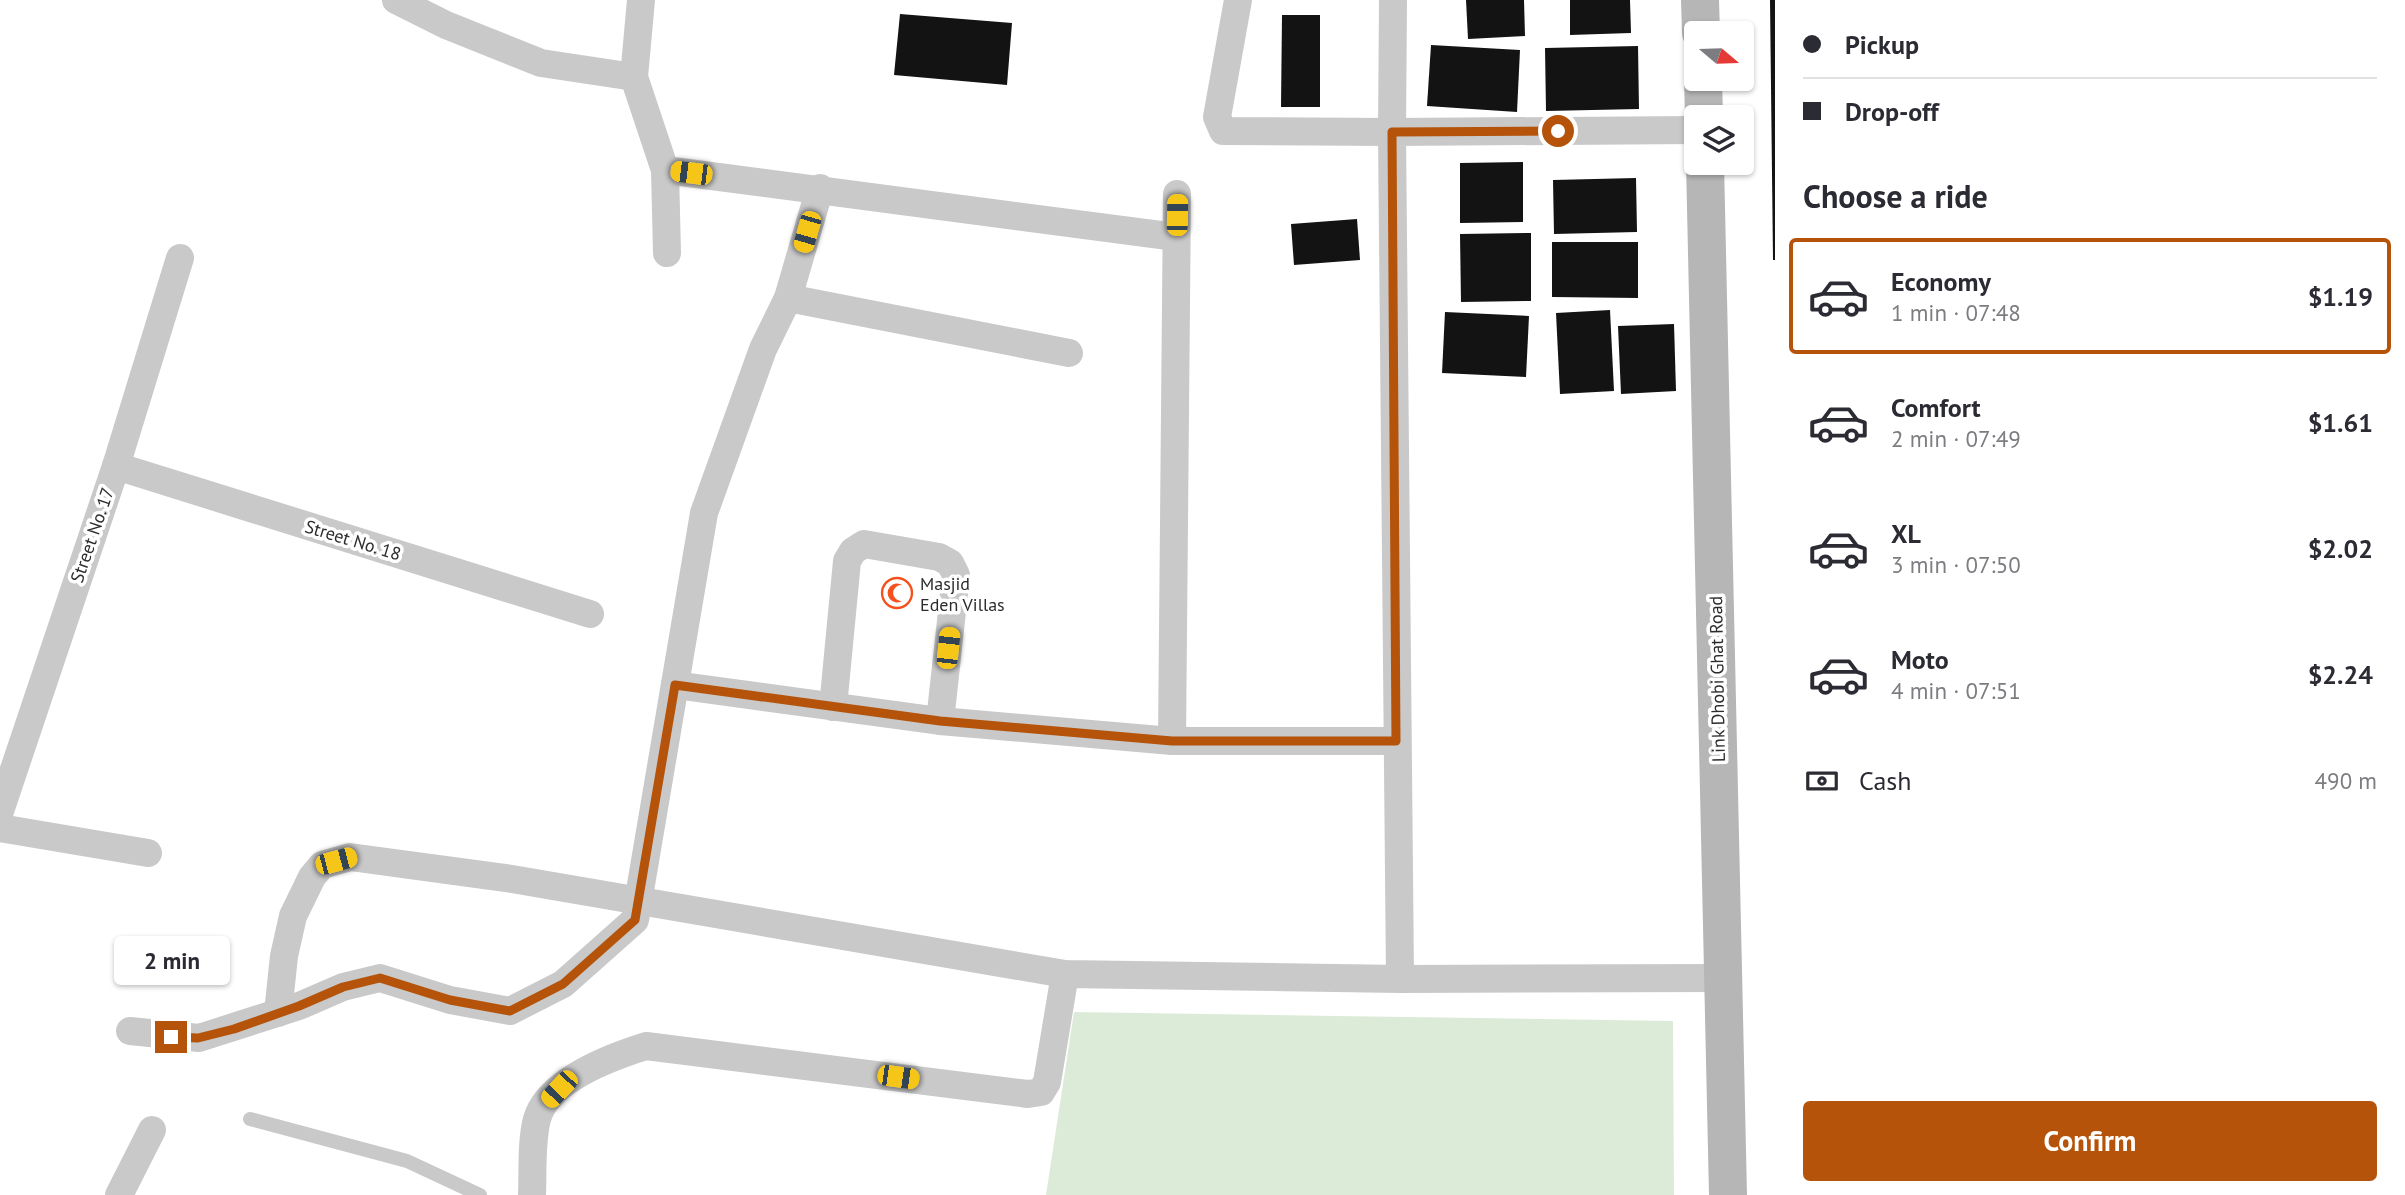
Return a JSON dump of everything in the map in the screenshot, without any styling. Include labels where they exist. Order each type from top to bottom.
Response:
[{"type":"street","points":[[396,0],[432,8],[541,63],[634,77]]},
{"type":"street","points":[[641,0],[634,77],[665,170],[667,253]]},
{"type":"street","points":[[1238,0],[1217,117],[1223,131],[1684,130]]},
{"type":"street","points":[[1393,0],[1396,741],[1400,979]]},
{"type":"street","points":[[1700,0],[1701,21]]},
{"type":"street","points":[[665,170],[820,188],[1176,237]]},
{"type":"street","name":"Link Dhobi Ghat Road","points":[[1705,175],[1728,1195]]},
{"type":"street","points":[[130,1031],[198,1038],[278,1013],[343,987],[380,978],[450,1000],[510,1011],[563,984],[635,920],[704,513],[764,349],[788,298],[820,188]]},
{"type":"street","points":[[1172,741],[1177,194]]},
{"type":"street","name":"Street No. 17","points":[[0,811],[116,466],[180,258]]},
{"type":"street","points":[[788,298],[1069,353]]},
{"type":"street","name":"Street No. 18","points":[[116,466],[590,614]]},
{"type":"street","points":[[833,707],[847,561],[853,551],[864,544],[939,557],[950,563],[956,575],[940,721]]},
{"type":"street","points":[[675,685],[940,721],[1172,741],[1396,741]]},
{"type":"street","points":[[0,828],[148,853]]},
{"type":"street","points":[[278,1013],[284,956],[293,916],[312,877],[322,865],[350,857],[512,880],[1065,974],[1400,979],[1725,978]]},
{"type":"street","points":[[532,1195],[536,1122],[540,1110],[559,1089],[587,1069],[646,1046],[1028,1094],[1041,1092],[1047,1082],[1065,974]]},
{"type":"street","points":[[119,1195],[152,1129]]},
{"type":"lane","points":[[250,1119],[407,1161],[480,1195]]},
{"type":"green space","points":[[1074,1012],[1673,1021],[1674,1195],[1046,1195]]},
{"type":"building","points":[[1466,0],[1524,0],[1525,36],[1468,39]]},
{"type":"building","points":[[1570,0],[1630,0],[1631,33],[1570,35]]},
{"type":"building","points":[[1770,0],[1775,0],[1775,260],[1773,260]]},
{"type":"building","points":[[900,14],[1012,23],[1007,85],[894,75]]},
{"type":"building","points":[[1282,15],[1320,15],[1320,107],[1281,107]]},
{"type":"building","points":[[1431,45],[1520,50],[1517,112],[1427,106]]},
{"type":"building","points":[[1638,46],[1639,109],[1546,111],[1545,48]]},
{"type":"building","points":[[1523,162],[1523,222],[1460,223],[1460,163]]},
{"type":"building","points":[[1636,178],[1637,232],[1554,234],[1553,180]]},
{"type":"building","points":[[1357,219],[1360,260],[1294,265],[1291,224]]},
{"type":"building","points":[[1531,233],[1531,301],[1461,302],[1460,234]]},
{"type":"building","points":[[1552,242],[1638,242],[1638,298],[1552,297]]},
{"type":"building","points":[[1610,310],[1614,391],[1560,394],[1556,313]]},
{"type":"building","points":[[1445,312],[1529,316],[1526,377],[1442,373]]},
{"type":"building","points":[[1674,324],[1676,391],[1621,394],[1618,326]]},
{"type":"place","name":"Masjid Eden Villas","points":[[897,593]]},
{"type":"route","points":[[171,1037],[198,1038],[234,1029],[343,987],[380,978],[450,1000],[510,1011],[563,984],[635,920],[675,685],[940,721],[1172,741],[1396,741],[1392,132],[1558,131]]}]
